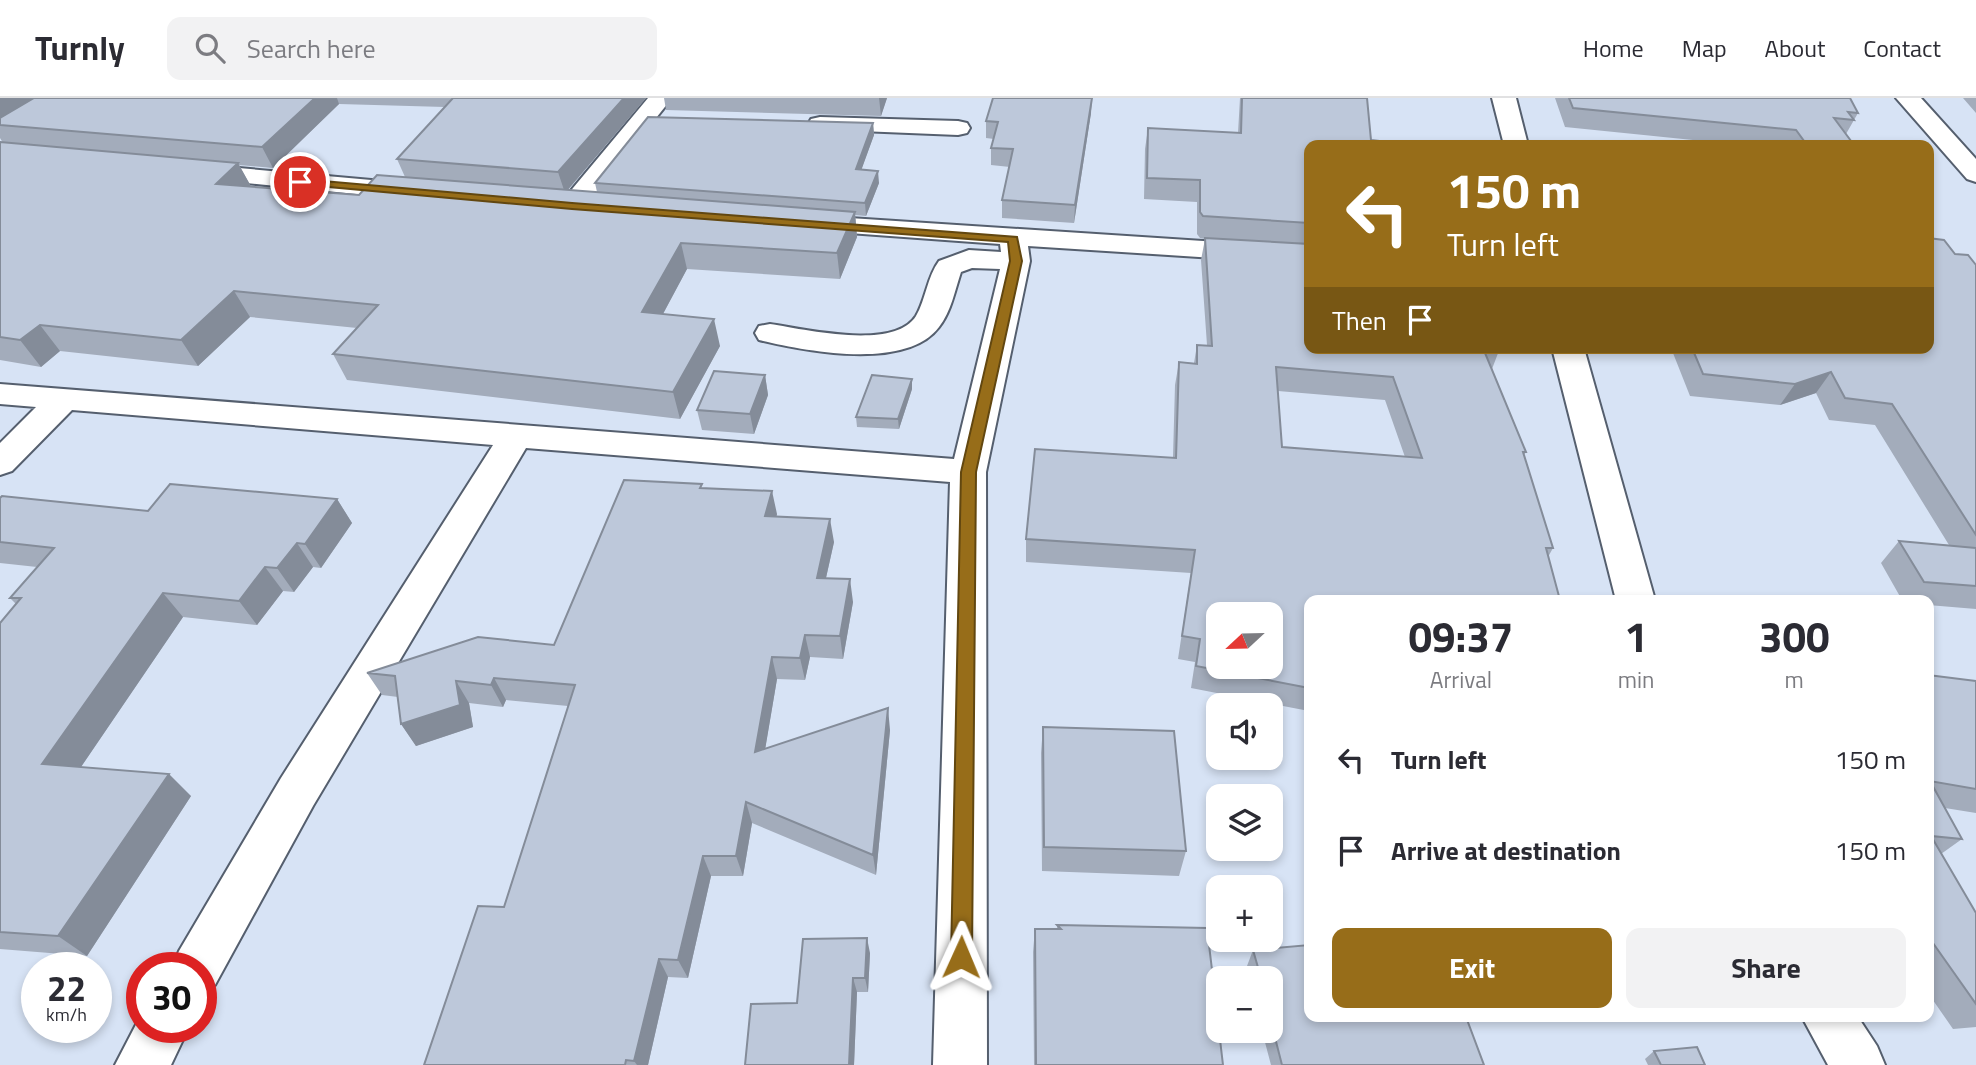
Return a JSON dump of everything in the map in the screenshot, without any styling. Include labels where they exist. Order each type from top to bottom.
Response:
[{"type":"street","points":[[1504,98],[1516,140]]},
{"type":"street","points":[[1908,98],[1976,174]]},
{"type":"street","points":[[572,206],[644,119],[666,109]]},
{"type":"street","points":[[794,123],[958,128]]},
{"type":"street","points":[[163,170],[436,194]]},
{"type":"street","points":[[545,204],[600,208]]},
{"type":"street","points":[[779,222],[1015,250],[1304,256]]},
{"type":"street","points":[[770,333],[864,345],[906,340],[928,322],[949,267],[969,259],[1015,250]]},
{"type":"street","points":[[960,1065],[968,472],[1015,250]]},
{"type":"street","points":[[1570,354],[1635,595]]},
{"type":"street","points":[[0,394],[968,472]]},
{"type":"street","points":[[0,463],[64,399]]},
{"type":"street","points":[[206,952],[297,792],[516,436]]},
{"type":"street","points":[[1831,1022],[1858,1065]]},
{"type":"street","points":[[142,1065],[154,1043]]},
{"type":"building","points":[[34,98],[315,98],[262,147],[0,125],[0,118]]},
{"type":"building","points":[[453,98],[624,98],[558,172],[397,159]]},
{"type":"building","points":[[993,98],[1092,98],[1075,205],[1002,200],[1013,149],[991,148],[998,122],[986,121]]},
{"type":"building","points":[[1242,98],[1367,98],[1371,140],[1304,140],[1304,223],[1203,216],[1200,212],[1200,180],[1147,178],[1148,128],[1241,133]]},
{"type":"building","points":[[1569,98],[1850,98],[1858,113],[1848,112],[1854,120],[1834,118],[1850,140],[1803,140],[1796,130],[1573,108]]},
{"type":"building","points":[[648,117],[873,123],[856,169],[878,171],[865,203],[595,183]]},
{"type":"building","points":[[0,142],[238,163],[216,184],[359,195],[377,175],[855,212],[837,253],[681,243],[642,312],[714,319],[673,392],[333,354],[378,305],[234,291],[181,340],[40,325],[20,340],[0,337]]},
{"type":"building","points":[[1205,238],[1304,244],[1304,354],[1485,354],[1526,452],[1523,452],[1553,548],[1546,548],[1559,595],[1304,595],[1304,687],[1263,679],[1283,679],[1283,602],[1206,602],[1206,668],[1196,666],[1200,639],[1182,636],[1195,550],[1026,539],[1035,449],[1176,458],[1179,362],[1197,364],[1197,345],[1212,346]],"holes":[[[1276,367],[1393,377],[1422,458],[1282,447]]]},
{"type":"building","points":[[1934,239],[1944,240],[1955,254],[1968,255],[1976,265],[1976,535],[1892,404],[1845,398],[1831,372],[1795,384],[1703,374],[1695,354],[1934,354]]},
{"type":"building","points":[[714,371],[765,375],[750,414],[697,410]]},
{"type":"building","points":[[872,375],[912,379],[898,419],[856,417]]},
{"type":"building","points":[[624,480],[702,484],[700,488],[772,491],[765,516],[830,519],[817,578],[850,579],[840,636],[805,635],[800,658],[772,657],[755,752],[888,708],[873,855],[746,802],[736,856],[703,856],[678,960],[659,959],[634,1061],[626,1060],[625,1065],[424,1065],[478,906],[504,907],[575,685],[494,678],[491,685],[456,681],[460,705],[401,724],[395,676],[367,673],[478,637],[554,645]]},
{"type":"building","points":[[170,484],[337,499],[305,544],[297,543],[277,568],[265,567],[239,601],[163,593],[42,764],[169,774],[58,936],[0,932],[0,623],[21,598],[10,598],[54,548],[0,542],[0,498],[2,496],[148,511]]},
{"type":"building","points":[[1899,541],[1976,548],[1976,586],[1924,582]]},
{"type":"building","points":[[1934,676],[1976,681],[1976,789],[1934,782]]},
{"type":"building","points":[[1043,727],[1174,731],[1186,851],[1044,847]]},
{"type":"building","points":[[1934,788],[1962,839],[1934,836]]},
{"type":"building","points":[[1934,841],[1976,913],[1976,1004],[1934,944]]},
{"type":"building","points":[[1057,925],[1206,928],[1206,952],[1210,952],[1212,966],[1206,966],[1206,1043],[1220,1043],[1223,1065],[1036,1065],[1035,929],[1061,929]]},
{"type":"building","points":[[867,938],[865,978],[853,978],[849,1065],[745,1065],[751,1004],[797,1003],[803,939]]},
{"type":"building","points":[[1304,945],[1304,1022],[1468,1022],[1484,1065],[1282,1065],[1276,1043],[1283,1043],[1283,966],[1258,966],[1254,952],[1283,952],[1283,947]]},
{"type":"building","points":[[1697,1047],[1705,1065],[1661,1065],[1654,1051]]},
{"type":"route","points":[[300,182],[572,206],[1013,239],[1016,261],[968,472],[961,957]]}]
